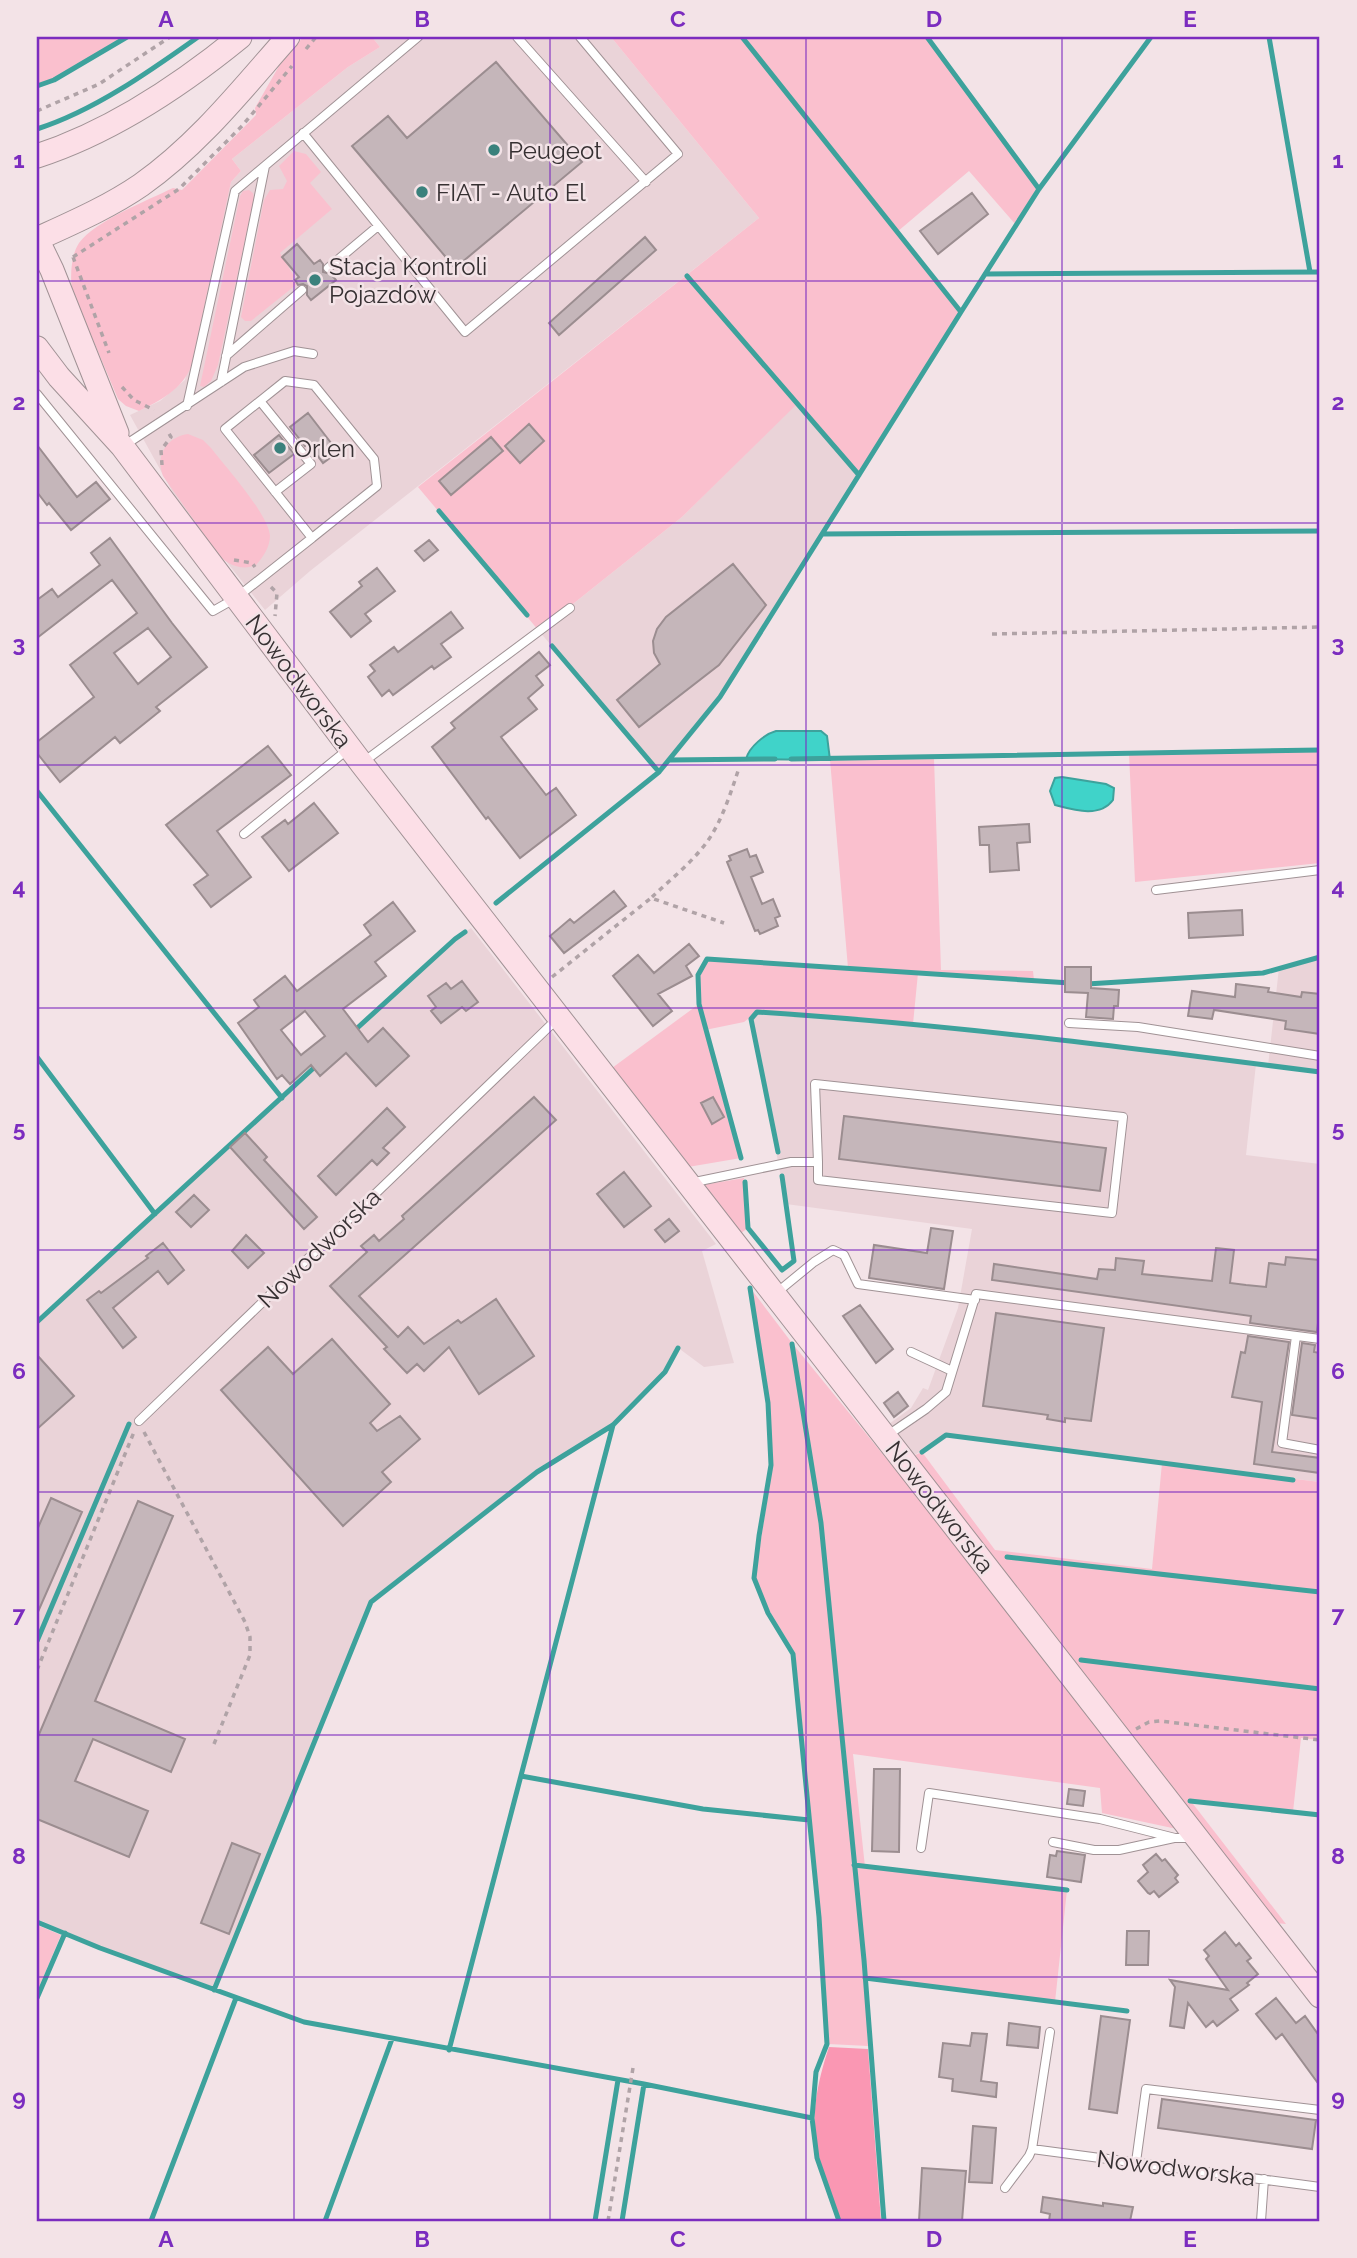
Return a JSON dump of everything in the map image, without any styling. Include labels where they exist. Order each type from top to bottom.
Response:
[{"type":"street","points":[[37,156],[90,134],[167,92],[240,37]]},
{"type":"street","points":[[122,446],[52,270],[37,239],[90,214],[141,185],[194,142],[288,37]]},
{"type":"street","name":"Nowodworska","points":[[37,348],[59,377],[122,446],[356,756],[1120,1740],[1186,1838],[1320,1996]]},
{"type":"lane","points":[[187,406],[234,191],[418,37]]},
{"type":"lane","points":[[517,37],[646,182]]},
{"type":"lane","points":[[303,133],[465,332],[678,154],[580,37]]},
{"type":"lane","points":[[221,382],[265,165]]},
{"type":"lane","points":[[328,268],[378,226]]},
{"type":"lane","points":[[226,356],[302,290]]},
{"type":"lane","points":[[122,446],[244,367],[294,351],[313,354]]},
{"type":"lane","points":[[37,394],[213,611],[236,598],[312,538],[377,486],[374,459],[314,385],[285,381],[225,429],[312,538]]},
{"type":"lane","points":[[260,401],[311,464],[275,492]]},
{"type":"lane","points":[[244,834],[570,608]]},
{"type":"lane","points":[[1156,890],[1320,870]]},
{"type":"lane","name":"Nowodworska","points":[[139,1421],[559,1017]]},
{"type":"lane","points":[[1069,1023],[1138,1027],[1320,1056]]},
{"type":"lane","points":[[815,1084],[1123,1117],[1112,1213],[818,1181],[818,1162],[815,1084]]},
{"type":"lane","points":[[689,1184],[791,1162],[818,1162]]},
{"type":"lane","points":[[775,1294],[833,1250],[844,1255],[858,1284],[975,1300]]},
{"type":"lane","points":[[885,1437],[946,1392],[976,1294],[1320,1339]]},
{"type":"lane","points":[[1296,1336],[1282,1443],[1320,1450]]},
{"type":"lane","points":[[911,1352],[952,1371]]},
{"type":"lane","points":[[921,1847],[929,1793],[1100,1819],[1186,1838]]},
{"type":"lane","points":[[1053,1842],[1094,1850],[1119,1850],[1186,1838]]},
{"type":"lane","points":[[1005,2188],[1032,2149],[1050,2032]]},
{"type":"lane","points":[[1136,2162],[1146,2089],[1320,2110]]},
{"type":"lane","name":"Nowodworska","points":[[1032,2149],[1320,2187]]},
{"type":"lane","points":[[1261,2221],[1264,2179]]},
{"type":"path","points":[[37,111],[99,84],[164,38],[170,37]]},
{"type":"path","points":[[73,257],[113,365]]},
{"type":"path","points":[[118,377],[122,389],[134,400],[152,408],[171,437],[161,450],[163,468]]},
{"type":"path","points":[[228,553],[236,561],[252,563],[277,593],[275,619]]},
{"type":"path","points":[[992,634],[1320,627]]},
{"type":"path","points":[[537,988],[680,872],[709,839],[727,803],[739,768]]},
{"type":"path","points":[[651,898],[724,923]]},
{"type":"path","points":[[37,1670],[139,1421]]},
{"type":"path","points":[[139,1421],[250,1637],[250,1655],[214,1744]]},
{"type":"path","points":[[1120,1740],[1149,1722],[1160,1721],[1320,1740]]},
{"type":"path","points":[[607,2221],[634,2068]]},
{"type":"shaded area","points":[[37,37],[127,37],[54,80],[37,86]]},
{"type":"shaded area","points":[[303,37],[372,37],[380,47],[348,67],[232,159],[241,171],[231,182],[191,367],[182,382],[162,398],[139,411],[126,406],[118,399],[72,290],[72,266],[76,248],[87,235],[109,219],[173,188],[182,190],[256,115],[255,108],[279,66]]},
{"type":"shaded area","points":[[372,37],[611,37],[759,218],[310,571],[265,610],[177,500],[130,415],[160,401],[185,380],[231,182],[241,171],[232,159],[348,67],[380,47]]},
{"type":"shaded area","points":[[611,37],[927,37],[1039,189],[1016,225],[969,171],[897,232],[961,312],[859,475],[797,404],[682,517],[539,631],[418,487],[759,218]]},
{"type":"shaded area","points":[[294,151],[306,154],[321,172],[310,183],[332,209],[280,253],[297,284],[251,321],[245,321],[241,317],[264,200],[270,190],[283,189],[287,181],[279,166]]},
{"type":"shaded area","points":[[249,190],[254,198],[218,365],[211,381],[204,387],[200,386],[240,196],[243,191]]},
{"type":"shaded area","points":[[797,403],[859,475],[720,697],[659,772],[539,631],[682,517]]},
{"type":"shaded area","points":[[188,434],[203,440],[211,448],[245,491],[268,527],[270,540],[266,552],[256,565],[236,566],[219,556],[163,476],[161,461],[165,448],[174,439]]},
{"type":"shaded area","points":[[1320,750],[1320,863],[1135,882],[1129,754]]},
{"type":"shaded area","points":[[934,758],[941,970],[1033,971],[1034,980],[918,973],[913,1024],[757,1012],[744,1022],[705,1030],[741,1158],[688,1167],[612,1068],[699,1004],[698,975],[707,959],[848,968],[830,760]]},
{"type":"shaded area","points":[[471,928],[716,1244],[702,1251],[734,1363],[704,1367],[677,1347],[664,1371],[614,1423],[537,1469],[370,1600],[214,1987],[102,1947],[37,1919],[37,1322],[455,939]]},
{"type":"shaded area","points":[[1320,957],[1320,1072],[1268,1066],[1279,968]]},
{"type":"shaded area","points":[[757,1012],[875,1020],[1030,1036],[1256,1064],[1246,1155],[1320,1164],[1320,1482],[946,1435],[913,1456],[889,1424],[911,1408],[923,1388],[928,1390],[958,1308],[972,1229],[786,1204],[751,1019]]},
{"type":"shaded area","points":[[744,1178],[748,1228],[741,1233],[703,1185]]},
{"type":"shaded area","points":[[751,1289],[917,1496],[1177,1829],[1102,1813],[1100,1788],[853,1754],[865,1867],[1067,1890],[1055,2002],[865,1978],[868,2046],[828,2044],[818,1890],[795,1653],[769,1610],[755,1577],[773,1463],[769,1400]]},
{"type":"shaded area","points":[[922,1452],[995,1550],[1152,1569],[1162,1463],[1320,1482],[1320,1740],[1301,1738],[1293,1812],[1190,1800],[1286,1924],[1276,1923],[913,1456]]},
{"type":"shaded area","points":[[37,1925],[61,1935],[37,1992]]},
{"type":"shaded area","points":[[829,2047],[868,2049],[881,2221],[841,2221],[819,2159],[815,2131],[816,2102]]},
{"type":"water","points":[[776,731],[821,731],[827,736],[830,760],[746,759],[758,742]]},
{"type":"water","points":[[1055,778],[1106,784],[1114,788],[1113,800],[1108,806],[1094,811],[1055,805],[1050,791]]},
{"type":"building","name":"Peugeot","points":[[496,62],[582,162],[455,268],[352,146],[388,116],[407,138]]},
{"type":"building","points":[[972,193],[988,214],[938,254],[920,231]]},
{"type":"building","points":[[645,237],[656,250],[559,335],[549,323]]},
{"type":"building","points":[[297,244],[314,264],[320,260],[323,272],[331,274],[336,280],[311,300],[307,295],[307,286],[298,285],[295,280],[299,277],[282,257]]},
{"type":"building","points":[[308,413],[338,452],[323,463],[308,443],[305,446],[290,427]]},
{"type":"building","points":[[529,424],[544,441],[520,463],[505,446]]},
{"type":"building","points":[[279,435],[294,454],[269,473],[254,455]]},
{"type":"building","points":[[491,437],[503,451],[451,495],[439,481]]},
{"type":"building","points":[[37,445],[77,497],[96,482],[110,499],[71,530],[37,492]]},
{"type":"building","points":[[110,538],[207,667],[156,707],[160,711],[120,743],[115,737],[60,782],[37,753],[37,742],[94,697],[70,665],[137,613],[112,580],[37,638],[37,600],[52,589],[58,597],[100,565],[91,553]],"holes":[[[148,628],[171,657],[138,684],[114,653]]]},
{"type":"building","points":[[429,540],[438,550],[424,561],[415,551]]},
{"type":"building","points":[[733,564],[766,605],[719,665],[639,727],[617,700],[660,664],[654,653],[653,641],[657,629],[666,617]]},
{"type":"building","points":[[377,568],[395,591],[365,614],[371,621],[351,637],[330,612],[362,586],[359,582]]},
{"type":"building","points":[[451,612],[463,628],[441,644],[451,657],[434,669],[432,666],[393,695],[389,690],[382,696],[368,677],[375,671],[370,665],[394,647],[398,652]]},
{"type":"building","points":[[539,652],[550,665],[536,676],[543,685],[528,698],[537,709],[501,737],[546,795],[556,788],[576,815],[520,858],[488,817],[486,819],[432,747],[455,728],[451,723]]},
{"type":"building","points":[[268,746],[291,775],[217,831],[251,877],[211,907],[194,885],[208,875],[166,825]]},
{"type":"building","points":[[314,803],[338,833],[289,871],[262,837],[285,820],[288,824]]},
{"type":"building","points":[[1029,824],[1030,842],[1017,843],[1019,870],[990,872],[989,845],[980,845],[979,827]]},
{"type":"building","points":[[747,849],[750,857],[756,855],[763,872],[751,877],[762,904],[773,899],[780,916],[775,918],[778,926],[760,934],[758,930],[755,931],[727,862],[731,860],[729,856]]},
{"type":"building","points":[[614,891],[626,906],[564,953],[550,936],[570,919],[574,923]]},
{"type":"building","points":[[393,902],[415,931],[375,962],[386,976],[343,1009],[368,1042],[383,1028],[409,1056],[376,1086],[346,1053],[320,1076],[311,1065],[290,1084],[282,1075],[277,1079],[238,1023],[259,1007],[254,1000],[285,976],[297,991],[371,935],[364,925]],"holes":[[[305,1011],[325,1036],[301,1055],[281,1030]]]},
{"type":"building","points":[[1242,910],[1243,935],[1189,938],[1188,913]]},
{"type":"building","points":[[689,944],[699,956],[686,966],[692,976],[658,994],[672,1011],[653,1026],[613,976],[638,955],[654,973]]},
{"type":"building","points":[[1065,967],[1091,967],[1091,988],[1119,990],[1118,1006],[1114,1006],[1113,1019],[1086,1017],[1088,993],[1065,992]]},
{"type":"building","points":[[462,981],[478,1002],[466,1011],[462,1007],[441,1023],[431,1011],[436,1007],[428,996],[446,983],[451,989]]},
{"type":"building","points":[[1236,984],[1269,988],[1268,992],[1301,997],[1302,992],[1320,994],[1320,1034],[1285,1029],[1286,1021],[1214,1010],[1212,1019],[1188,1016],[1192,991],[1235,997]]},
{"type":"building","points":[[534,1097],[556,1120],[359,1296],[398,1337],[408,1327],[424,1344],[458,1320],[461,1323],[496,1299],[534,1356],[479,1394],[449,1347],[424,1371],[417,1364],[407,1373],[384,1349],[387,1347],[330,1286],[367,1252],[361,1246],[374,1235],[379,1241],[404,1219],[402,1216]]},
{"type":"building","points":[[713,1097],[724,1117],[712,1124],[701,1103]]},
{"type":"building","points":[[387,1108],[405,1127],[383,1148],[389,1153],[377,1165],[372,1160],[336,1195],[318,1176]]},
{"type":"building","points":[[844,1116],[1106,1148],[1100,1191],[839,1159]]},
{"type":"building","points":[[245,1133],[267,1157],[264,1160],[317,1217],[304,1229],[230,1147]]},
{"type":"building","points":[[624,1172],[651,1206],[624,1227],[597,1194]]},
{"type":"building","points":[[194,1195],[209,1210],[191,1227],[176,1212]]},
{"type":"building","points":[[669,1219],[679,1231],[665,1242],[655,1230]]},
{"type":"building","points":[[931,1228],[953,1231],[944,1289],[869,1278],[874,1245],[927,1253]]},
{"type":"building","points":[[246,1235],[264,1253],[248,1268],[232,1251]]},
{"type":"building","points":[[163,1243],[184,1270],[168,1284],[158,1271],[113,1308],[136,1337],[123,1348],[87,1300],[99,1291],[101,1293],[148,1258],[146,1256]]},
{"type":"building","points":[[1216,1248],[1234,1250],[1230,1283],[1246,1285],[1266,1287],[1269,1263],[1285,1265],[1286,1257],[1320,1260],[1317,1332],[1250,1323],[1251,1316],[992,1280],[994,1264],[1097,1279],[1099,1269],[1115,1270],[1116,1258],[1144,1261],[1142,1274],[1212,1281]]},
{"type":"building","points":[[860,1305],[893,1349],[876,1363],[843,1316]]},
{"type":"building","points":[[996,1313],[1104,1328],[1091,1421],[1065,1418],[1065,1422],[1047,1419],[1048,1415],[983,1406]]},
{"type":"building","points":[[1248,1336],[1289,1342],[1272,1452],[1320,1458],[1320,1473],[1254,1464],[1262,1402],[1232,1397],[1241,1352],[1245,1353]]},
{"type":"building","points":[[332,1339],[390,1404],[370,1423],[377,1431],[400,1416],[420,1439],[382,1472],[391,1482],[343,1526],[221,1390],[268,1347],[293,1374]]},
{"type":"building","points":[[1302,1343],[1315,1345],[1314,1352],[1320,1353],[1320,1419],[1292,1415]]},
{"type":"building","points":[[37,1355],[74,1396],[37,1429]]},
{"type":"building","points":[[898,1392],[908,1406],[894,1417],[884,1403]]},
{"type":"building","points":[[51,1498],[82,1512],[37,1614],[37,1530]]},
{"type":"building","points":[[138,1501],[173,1516],[95,1701],[185,1739],[171,1772],[93,1739],[75,1781],[148,1811],[129,1857],[37,1819],[37,1739]]},
{"type":"building","points":[[874,1769],[900,1769],[899,1852],[872,1851]]},
{"type":"building","points":[[1069,1789],[1085,1791],[1083,1806],[1067,1804]]},
{"type":"building","points":[[232,1843],[260,1854],[229,1934],[201,1923]]},
{"type":"building","points":[[1057,1851],[1085,1855],[1081,1882],[1047,1877],[1050,1855],[1056,1856]]},
{"type":"building","points":[[1156,1854],[1162,1861],[1165,1859],[1178,1875],[1175,1878],[1178,1882],[1159,1897],[1154,1891],[1148,1893],[1138,1881],[1148,1872],[1143,1865]]},
{"type":"building","points":[[1127,1931],[1149,1931],[1148,1965],[1126,1965]]},
{"type":"building","points":[[1225,1932],[1236,1946],[1239,1943],[1251,1958],[1247,1961],[1258,1974],[1247,1983],[1249,1985],[1230,1999],[1238,2010],[1217,2026],[1213,2021],[1206,2027],[1188,2003],[1184,2028],[1170,2026],[1175,1987],[1170,1980],[1228,1990],[1206,1959],[1209,1956],[1204,1950]]},
{"type":"building","points":[[1276,1998],[1296,2023],[1305,2016],[1320,2037],[1320,2086],[1282,2034],[1276,2039],[1256,2014]]},
{"type":"building","points":[[1101,2016],[1130,2020],[1117,2113],[1089,2109]]},
{"type":"building","points":[[1009,2023],[1040,2027],[1038,2048],[1007,2045]]},
{"type":"building","points":[[972,2033],[987,2034],[981,2081],[997,2083],[996,2097],[952,2091],[953,2079],[939,2077],[943,2043],[970,2046]]},
{"type":"building","points":[[1162,2099],[1316,2120],[1312,2149],[1158,2128]]},
{"type":"building","points":[[973,2126],[996,2128],[992,2183],[969,2182]]},
{"type":"building","points":[[922,2168],[966,2171],[962,2221],[919,2221]]},
{"type":"building","points":[[1043,2197],[1103,2206],[1103,2203],[1133,2207],[1130,2221],[1049,2221],[1050,2214],[1041,2212]]},
{"type":"waterway","points":[[37,86],[54,80],[127,37]]},
{"type":"waterway","points":[[37,129],[100,101],[198,37]]},
{"type":"waterway","points":[[742,37],[961,312],[1039,189],[1151,37]]},
{"type":"waterway","points":[[927,37],[1039,189]]},
{"type":"waterway","points":[[1269,37],[1310,272]]},
{"type":"waterway","points":[[985,274],[1320,272]]},
{"type":"waterway","points":[[687,276],[859,475]]},
{"type":"waterway","points":[[496,903],[659,772],[720,697],[961,312]]},
{"type":"waterway","points":[[439,511],[527,615]]},
{"type":"waterway","points":[[822,534],[1320,531]]},
{"type":"waterway","points":[[552,646],[659,772]]},
{"type":"waterway","points":[[791,759],[1320,750]]},
{"type":"waterway","points":[[669,760],[775,759]]},
{"type":"waterway","points":[[37,791],[282,1098]]},
{"type":"waterway","points":[[354,1031],[465,932]]},
{"type":"waterway","points":[[1087,984],[1263,973],[1320,957]]},
{"type":"waterway","points":[[741,1158],[699,1004],[698,975],[707,959],[1070,983]]},
{"type":"waterway","points":[[778,1152],[751,1019],[757,1012],[969,1030],[1320,1072]]},
{"type":"waterway","points":[[37,1057],[155,1214]]},
{"type":"waterway","points":[[37,1322],[318,1064]]},
{"type":"waterway","points":[[745,1182],[748,1228],[782,1270],[794,1261],[782,1176]]},
{"type":"waterway","points":[[750,1288],[768,1403],[771,1465],[754,1578],[768,1613],[793,1654],[819,1917],[827,2044],[816,2072],[812,2118]]},
{"type":"waterway","points":[[792,1344],[821,1523],[864,1960],[884,2221]]},
{"type":"waterway","points":[[214,1990],[371,1602],[537,1472],[613,1425],[665,1372],[678,1348]]},
{"type":"waterway","points":[[37,1641],[129,1424]]},
{"type":"waterway","points":[[449,2050],[613,1425]]},
{"type":"waterway","points":[[922,1452],[946,1435],[1293,1480]]},
{"type":"waterway","points":[[1007,1557],[1320,1592]]},
{"type":"waterway","points":[[1081,1660],[1320,1689]]},
{"type":"waterway","points":[[521,1776],[703,1809],[809,1820]]},
{"type":"waterway","points":[[1190,1801],[1320,1815]]},
{"type":"waterway","points":[[854,1865],[1067,1890]]},
{"type":"waterway","points":[[37,1922],[100,1948],[304,2022],[644,2084],[812,2118],[817,2158],[839,2221]]},
{"type":"waterway","points":[[37,1998],[65,1933]]},
{"type":"waterway","points":[[865,1978],[1127,2011]]},
{"type":"waterway","points":[[151,2221],[236,1998]]},
{"type":"waterway","points":[[325,2221],[392,2039]]},
{"type":"waterway","points":[[595,2221],[618,2080]]},
{"type":"waterway","points":[[622,2221],[644,2084]]},
{"type":"place","name":"Peugeot","points":[[494,150]]},
{"type":"place","name":"FIAT - Auto El","points":[[422,192]]},
{"type":"place","name":"Stacja Kontroli Pojazdów","points":[[315,280]]},
{"type":"place","name":"Orlen","points":[[280,448]]}]
